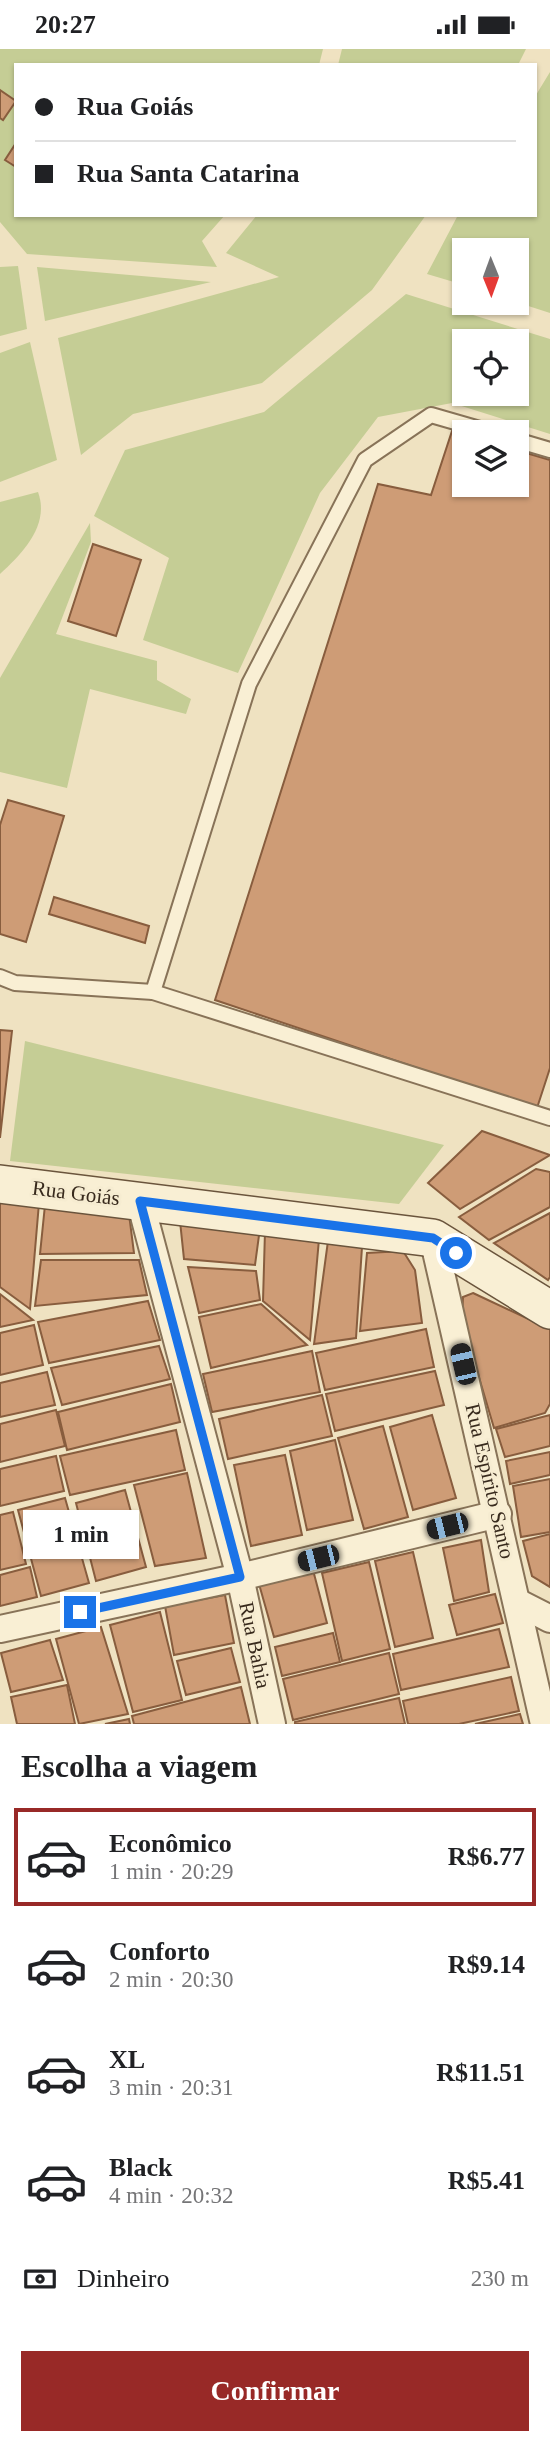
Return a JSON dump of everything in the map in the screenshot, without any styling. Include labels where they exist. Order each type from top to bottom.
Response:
[{"type":"street","name":"Rua Goiás","points":[[0,1184],[433,1238],[550,1310]]},
{"type":"street","name":"Rua Bahia","points":[[140,1201],[240,1577],[272,1724]]},
{"type":"street","name":"Rua Espírito Santo","points":[[433,1238],[519,1603],[544,1724]]},
{"type":"street","points":[[0,1629],[240,1577],[498,1514]]},
{"type":"street","points":[[519,1603],[550,1619]]},
{"type":"lane","points":[[153,992],[249,684],[365,460],[431,415],[452,421]]},
{"type":"lane","points":[[529,444],[550,450]]},
{"type":"lane","points":[[0,977],[15,983],[153,992],[550,1118]]},
{"type":"green space","points":[[0,49],[323,49],[320,63],[14,63],[14,217],[223,217],[202,241],[217,267],[27,254],[0,222]]},
{"type":"green space","points":[[342,49],[526,49],[519,63],[338,63]]},
{"type":"green space","points":[[550,72],[550,313],[529,306],[529,238],[452,238],[452,281],[427,274],[457,217],[537,217],[537,93]]},
{"type":"green space","points":[[255,217],[425,217],[372,290],[262,383],[133,414],[81,455],[58,338],[279,277],[226,253]]},
{"type":"green space","points":[[18,266],[27,329],[0,336],[0,267]]},
{"type":"green space","points":[[37,267],[211,282],[45,321]]},
{"type":"green space","points":[[406,294],[452,308],[452,315],[473,315],[518,329],[452,329],[452,403],[378,417],[320,493],[238,673],[143,640],[169,558],[94,516],[125,450],[264,412]]},
{"type":"green space","points":[[529,332],[550,339],[550,434],[529,427],[529,420],[506,420],[461,406],[529,406]]},
{"type":"green space","points":[[30,342],[57,460],[0,482],[0,353]]},
{"type":"green space","points":[[38,492],[41,504],[37,527],[25,548],[0,574],[0,502]]},
{"type":"green space","points":[[90,523],[91,542],[56,634],[157,661],[157,680],[191,699],[186,714],[90,689],[67,788],[0,772],[0,678]]},
{"type":"green space","points":[[25,1041],[444,1145],[399,1204],[10,1161]]},
{"type":"building","points":[[0,90],[14,100],[14,104],[3,120],[0,118]]},
{"type":"building","points":[[14,146],[14,166],[5,160]]},
{"type":"building","points":[[452,431],[452,497],[529,497],[529,454],[550,460],[550,1068],[537,1108],[215,1000],[378,484],[431,495]]},
{"type":"building","points":[[93,544],[141,560],[116,636],[68,621]]},
{"type":"building","points":[[8,800],[64,816],[26,942],[0,934],[0,825]]},
{"type":"building","points":[[54,897],[149,926],[145,943],[49,914]]},
{"type":"building","points":[[0,1030],[12,1031],[0,1138]]},
{"type":"building","points":[[482,1131],[550,1155],[460,1209],[428,1183]]},
{"type":"building","points":[[536,1169],[550,1172],[550,1207],[489,1240],[459,1217]]},
{"type":"building","points":[[0,1199],[39,1203],[30,1309],[0,1287]]},
{"type":"building","points":[[45,1205],[129,1214],[134,1253],[40,1254]]},
{"type":"building","points":[[550,1213],[550,1277],[548,1280],[494,1243]]},
{"type":"building","points":[[180,1221],[260,1228],[255,1265],[184,1259]]},
{"type":"building","points":[[265,1231],[319,1239],[310,1340],[263,1301]]},
{"type":"building","points":[[328,1241],[362,1247],[356,1338],[314,1344]]},
{"type":"building","points":[[403,1251],[415,1270],[422,1323],[360,1331],[367,1253]]},
{"type":"building","points":[[41,1260],[139,1260],[147,1295],[35,1306]]},
{"type":"building","points":[[188,1267],[256,1271],[260,1300],[199,1313]]},
{"type":"building","points":[[473,1293],[550,1329],[550,1404],[545,1413],[494,1428],[462,1320],[463,1297]]},
{"type":"building","points":[[0,1294],[33,1320],[0,1327]]},
{"type":"building","points":[[148,1301],[160,1340],[49,1363],[38,1322]]},
{"type":"building","points":[[261,1304],[307,1345],[211,1368],[199,1317]]},
{"type":"building","points":[[34,1325],[43,1365],[0,1375],[0,1333]]},
{"type":"building","points":[[426,1329],[434,1367],[325,1390],[316,1353]]},
{"type":"building","points":[[159,1346],[170,1379],[62,1405],[51,1368]]},
{"type":"building","points":[[312,1351],[320,1392],[212,1412],[203,1374]]},
{"type":"building","points":[[435,1371],[444,1405],[335,1431],[326,1394]]},
{"type":"building","points":[[47,1372],[55,1405],[0,1417],[0,1383]]},
{"type":"building","points":[[171,1384],[180,1422],[67,1450],[58,1412]]},
{"type":"building","points":[[322,1395],[332,1436],[228,1459],[219,1419]]},
{"type":"building","points":[[56,1410],[65,1446],[0,1462],[0,1424]]},
{"type":"building","points":[[432,1415],[456,1498],[413,1510],[390,1427]]},
{"type":"building","points":[[550,1415],[550,1446],[505,1457],[496,1429]]},
{"type":"building","points":[[383,1426],[408,1517],[364,1529],[338,1438]]},
{"type":"building","points":[[176,1430],[185,1470],[70,1495],[60,1456]]},
{"type":"building","points":[[335,1440],[353,1520],[307,1530],[290,1451]]},
{"type":"building","points":[[550,1452],[550,1475],[510,1484],[506,1461]]},
{"type":"building","points":[[285,1455],[302,1535],[251,1546],[234,1465]]},
{"type":"building","points":[[56,1456],[64,1491],[0,1506],[0,1469]]},
{"type":"building","points":[[187,1473],[206,1558],[155,1566],[134,1485]]},
{"type":"building","points":[[550,1479],[550,1532],[521,1537],[513,1486]]},
{"type":"building","points":[[125,1490],[146,1567],[96,1581],[76,1503]]},
{"type":"building","points":[[65,1498],[89,1583],[41,1596],[18,1510]]},
{"type":"building","points":[[13,1512],[26,1564],[0,1570],[0,1515]]},
{"type":"building","points":[[550,1534],[550,1587],[532,1576],[523,1541]]},
{"type":"building","points":[[481,1540],[489,1592],[454,1601],[443,1548]]},
{"type":"building","points":[[413,1552],[433,1638],[395,1647],[375,1561]]},
{"type":"building","points":[[369,1562],[390,1649],[342,1661],[322,1573]]},
{"type":"building","points":[[30,1567],[37,1597],[0,1606],[0,1575]]},
{"type":"building","points":[[313,1570],[327,1623],[274,1637],[259,1584]]},
{"type":"building","points":[[495,1594],[503,1623],[457,1635],[449,1605]]},
{"type":"building","points":[[225,1595],[234,1643],[174,1655],[165,1606]]},
{"type":"building","points":[[160,1612],[182,1700],[133,1712],[110,1625]]},
{"type":"building","points":[[101,1627],[128,1714],[79,1724],[56,1639]]},
{"type":"building","points":[[499,1629],[509,1667],[401,1690],[393,1654]]},
{"type":"building","points":[[333,1633],[340,1662],[282,1676],[275,1647]]},
{"type":"building","points":[[50,1640],[63,1680],[11,1692],[1,1653]]},
{"type":"building","points":[[231,1648],[240,1682],[186,1695],[177,1661]]},
{"type":"building","points":[[389,1653],[399,1694],[293,1720],[283,1679]]},
{"type":"building","points":[[511,1677],[519,1711],[459,1724],[408,1724],[403,1701]]},
{"type":"building","points":[[67,1685],[75,1724],[17,1724],[11,1697]]},
{"type":"building","points":[[241,1687],[250,1724],[134,1724],[132,1716]]},
{"type":"building","points":[[399,1698],[405,1724],[295,1724],[295,1722]]},
{"type":"building","points":[[520,1714],[523,1724],[475,1724]]},
{"type":"building","points":[[129,1719],[130,1724],[105,1724]]},
{"type":"route","points":[[80,1612],[240,1577],[140,1201],[433,1238],[456,1253]]}]
